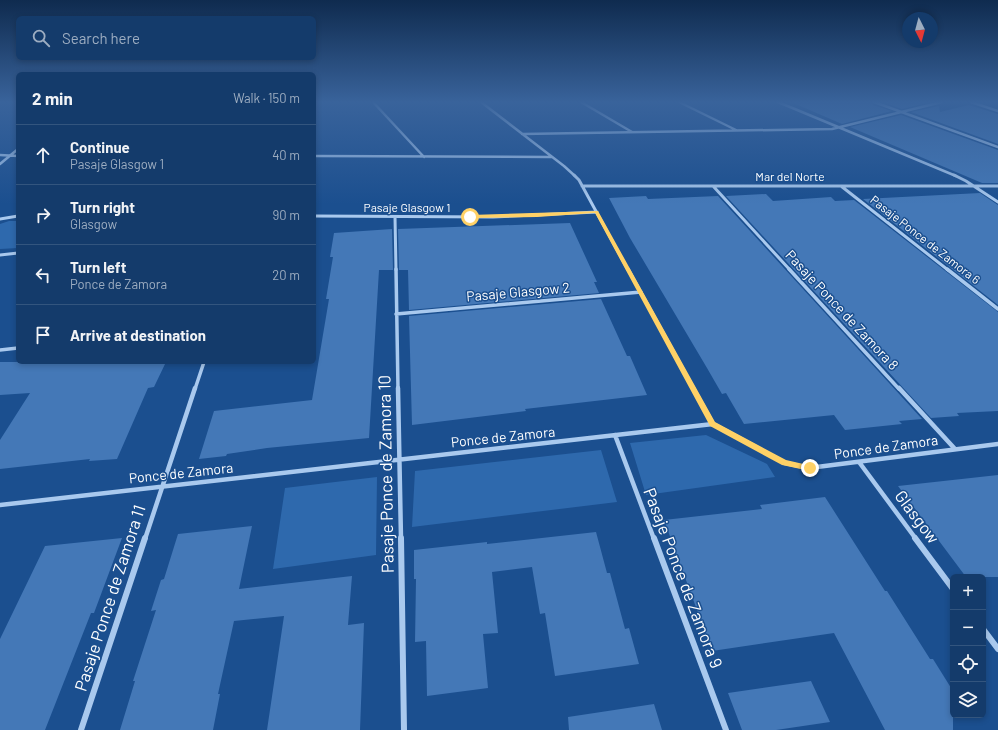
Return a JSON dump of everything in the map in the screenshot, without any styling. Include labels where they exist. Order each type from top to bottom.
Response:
[{"type":"street","points":[[405,136],[424,156]]},
{"type":"street","points":[[525,136],[570,171],[582,186],[713,424]]},
{"type":"street","points":[[861,136],[951,174],[998,202]]},
{"type":"street","points":[[968,136],[998,147]]},
{"type":"street","points":[[0,164],[16,152]]},
{"type":"street","points":[[0,156],[16,156]]},
{"type":"street","points":[[316,156],[552,157]]},
{"type":"street","name":"Mar del Norte","points":[[582,186],[998,186]]},
{"type":"street","name":"Pasaje Ponce de Zamora 8","points":[[712,186],[955,449]]},
{"type":"street","name":"Pasaje Ponce de Zamora 6","points":[[840,186],[998,309]]},
{"type":"street","name":"Pasaje Glasgow 1","points":[[316,216],[493,217],[597,212]]},
{"type":"street","points":[[0,219],[16,216]]},
{"type":"street","name":"Pasaje Ponce de Zamora 10","points":[[394,217],[404,730]]},
{"type":"street","points":[[0,255],[16,253]]},
{"type":"street","name":"Pasaje Glasgow 2","points":[[396,314],[641,292]]},
{"type":"street","points":[[0,350],[16,348]]},
{"type":"street","name":"Pasaje Ponce de Zamora 11","points":[[81,730],[203,364]]},
{"type":"street","name":"Ponce de Zamora","points":[[0,505],[713,424],[784,463],[798,467],[810,468],[998,444]]},
{"type":"street","name":"Pasaje Ponce de Zamora 9","points":[[615,435],[726,730]]},
{"type":"street","name":"Glasgow","points":[[859,462],[950,585]]},
{"type":"street","points":[[986,633],[998,649]]},
{"type":"shaded area","points":[[9,221],[16,221],[16,248],[0,249],[0,224]]},
{"type":"shaded area","points":[[706,435],[767,464],[775,477],[646,495],[630,443]]},
{"type":"shaded area","points":[[601,450],[617,502],[412,527],[415,471]]},
{"type":"shaded area","points":[[377,477],[376,555],[273,569],[285,488]]},
{"type":"building","points":[[871,136],[959,136],[998,150],[998,183],[982,183]]},
{"type":"building","points":[[976,136],[998,136],[998,144]]},
{"type":"building","points":[[980,193],[998,205],[998,305],[863,199]]},
{"type":"building","points":[[766,194],[773,201],[831,197],[835,201],[854,200],[998,312],[998,411],[957,413],[959,416],[931,418],[726,196]]},
{"type":"building","points":[[646,196],[648,199],[718,196],[922,419],[899,421],[902,424],[845,430],[834,415],[744,424],[726,393],[722,394],[630,238],[609,198]]},
{"type":"building","points":[[570,223],[597,282],[594,282],[599,293],[409,310],[408,270],[399,270],[398,229]]},
{"type":"building","points":[[392,229],[393,270],[379,270],[369,438],[267,448],[227,454],[226,456],[199,459],[214,411],[312,400],[329,299],[326,299],[333,257],[330,257],[334,233]]},
{"type":"building","points":[[601,299],[627,356],[630,356],[647,395],[525,409],[526,411],[412,425],[409,316]]},
{"type":"building","points":[[0,362],[16,362],[16,364],[165,364],[154,387],[148,388],[117,459],[89,461],[90,459],[0,469],[0,440],[30,393],[0,395]]},
{"type":"building","points":[[998,475],[998,577],[986,577],[986,574],[964,574],[898,486]]},
{"type":"building","points":[[825,497],[885,591],[887,591],[930,659],[933,659],[950,686],[950,718],[953,718],[953,730],[885,730],[834,633],[712,651],[664,520],[762,509],[760,505]]},
{"type":"building","points":[[252,526],[239,589],[352,576],[348,625],[364,623],[360,730],[267,730],[284,616],[234,621],[218,694],[220,694],[213,730],[120,730],[135,681],[133,681],[156,610],[151,611],[161,580],[164,579],[178,534]]},
{"type":"building","points":[[596,532],[607,573],[610,573],[625,629],[629,628],[639,664],[555,676],[545,613],[540,614],[532,567],[492,572],[498,633],[483,634],[488,688],[427,696],[426,641],[415,642],[416,579],[414,579],[414,550],[487,542],[487,544]]},
{"type":"building","points":[[122,538],[94,613],[91,613],[45,730],[0,730],[0,639],[45,546]]},
{"type":"building","points":[[811,681],[830,722],[776,730],[742,730],[728,693]]},
{"type":"building","points":[[654,704],[662,730],[569,730],[568,717]]},
{"type":"route","points":[[470,217],[537,216],[597,212],[713,424],[784,463],[798,467],[810,468]]}]
